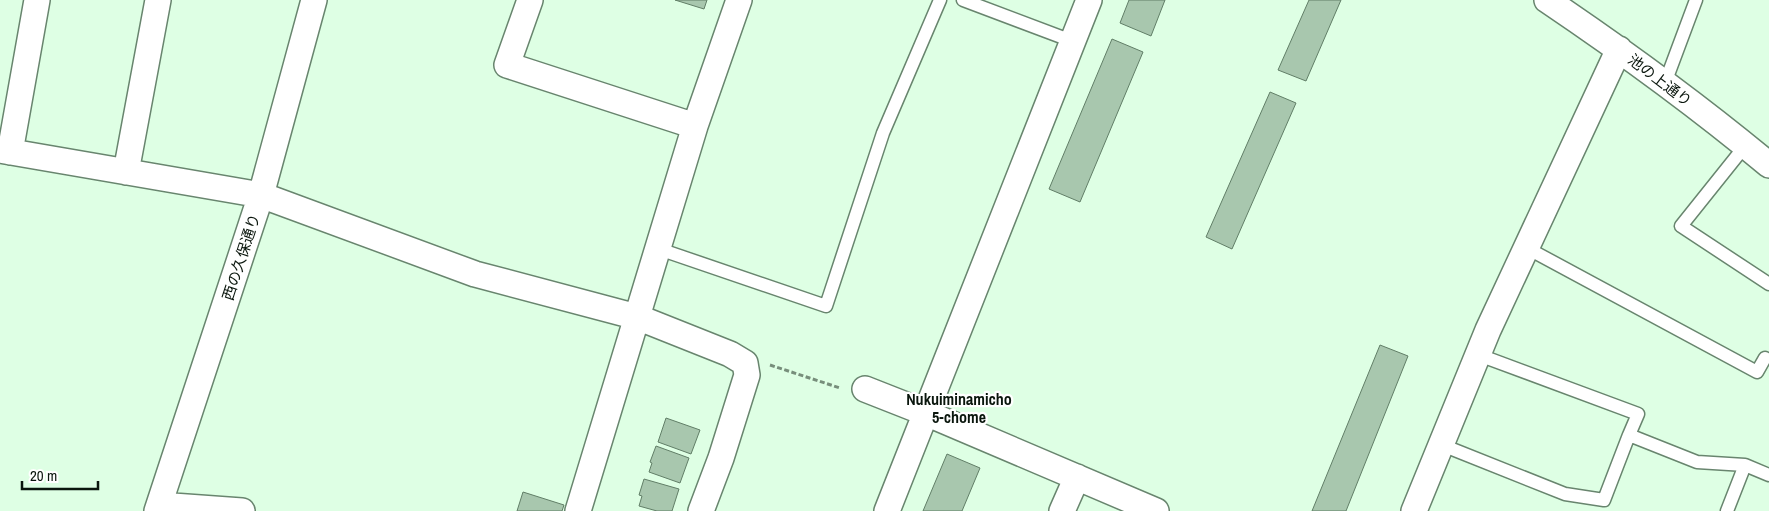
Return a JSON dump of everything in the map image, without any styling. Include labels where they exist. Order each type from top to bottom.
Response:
[{"type":"street","points":[[37,0],[5,151],[261,195],[475,274],[637,317],[730,354],[745,363],[747,375],[702,511]]},
{"type":"street","points":[[126,172],[158,0]]},
{"type":"street","name":"西の久保通り","points":[[158,508],[261,195],[314,0]]},
{"type":"street","points":[[530,0],[507,65],[696,126]]},
{"type":"street","points":[[578,511],[696,126],[739,0]]},
{"type":"street","points":[[888,511],[1072,41],[1090,0]]},
{"type":"street","name":"池の上通り","points":[[1547,0],[1665,83],[1769,165]]},
{"type":"street","points":[[1414,511],[1525,247],[1619,49]]},
{"type":"street","points":[[865,390],[926,413],[1156,511]]},
{"type":"street","points":[[1062,511],[1077,477]]},
{"type":"street","points":[[158,508],[242,511]]},
{"type":"lane","points":[[659,249],[826,306],[883,132],[940,0]]},
{"type":"lane","points":[[963,0],[1072,41]]},
{"type":"lane","points":[[1665,83],[1696,0]]},
{"type":"lane","points":[[1745,146],[1682,226],[1769,284]]},
{"type":"lane","points":[[1525,247],[1757,372],[1765,358]]},
{"type":"lane","points":[[1442,445],[1565,494],[1604,500],[1638,414],[1479,355]]},
{"type":"lane","points":[[1629,435],[1697,462],[1745,465],[1769,474]]},
{"type":"lane","points":[[1727,511],[1745,465]]},
{"type":"path","points":[[745,363],[759,361],[854,392],[865,390]]},
{"type":"building","points":[[675,0],[707,0],[704,9]]},
{"type":"building","points":[[1129,0],[1165,0],[1151,36],[1120,23]]},
{"type":"building","points":[[1309,0],[1341,0],[1306,81],[1278,70]]},
{"type":"building","points":[[1112,39],[1143,52],[1080,202],[1049,189]]},
{"type":"building","points":[[1270,92],[1296,103],[1232,249],[1206,237]]},
{"type":"building","points":[[1380,345],[1408,356],[1346,511],[1312,511]]},
{"type":"building","points":[[666,418],[700,430],[691,454],[658,442]]},
{"type":"building","points":[[656,446],[689,458],[680,483],[649,472],[652,463],[650,462]]},
{"type":"building","points":[[947,454],[980,468],[962,511],[923,511]]},
{"type":"building","points":[[644,479],[679,489],[672,511],[657,511],[639,506],[642,496],[639,495]]},
{"type":"building","points":[[523,492],[564,505],[562,511],[517,511]]},
{"type":"district","name":"Nukuiminamicho 5-chome","points":[[959,408]]}]
